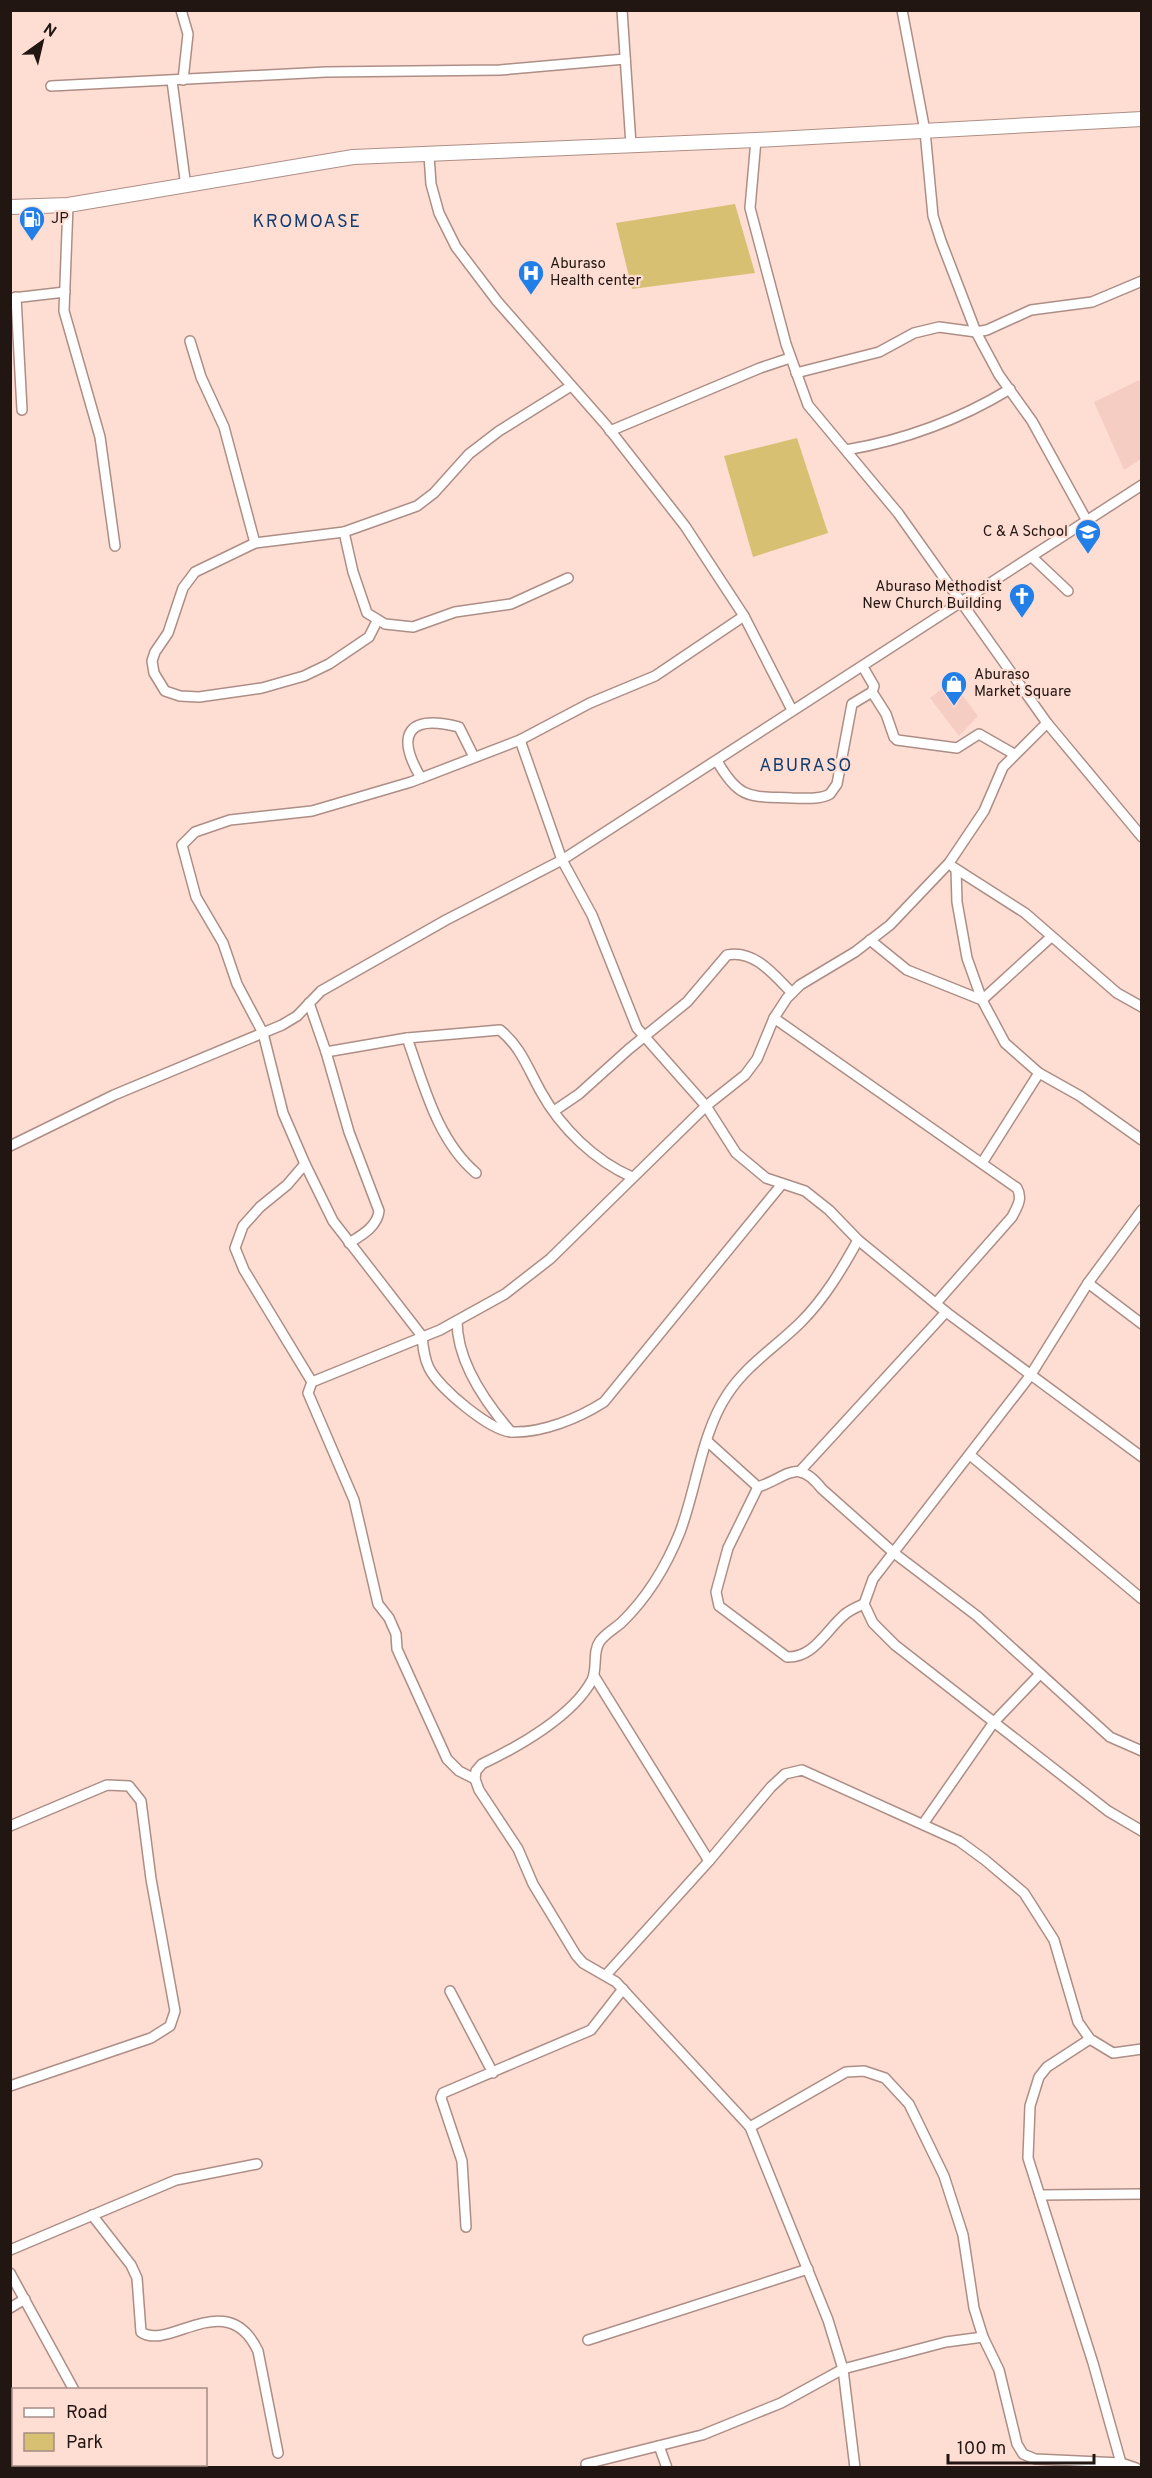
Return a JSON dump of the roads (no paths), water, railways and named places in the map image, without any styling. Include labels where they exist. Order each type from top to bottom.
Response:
[{"type":"street","points":[[181,10],[188,34],[183,80]]},
{"type":"street","points":[[622,10],[632,145]]},
{"type":"street","points":[[902,10],[925,131],[933,216],[976,332],[999,375],[1032,421],[1087,521]]},
{"type":"street","points":[[51,86],[326,72],[500,70],[625,59]]},
{"type":"street","points":[[172,81],[186,187]]},
{"type":"street","points":[[10,207],[68,205],[186,187],[353,157],[756,140],[1142,119]]},
{"type":"street","points":[[756,140],[750,208],[790,358],[808,405],[898,513],[1047,723],[1142,837]]},
{"type":"street","points":[[429,155],[431,184],[439,213],[456,247],[497,301],[610,431],[685,526],[744,616],[792,710]]},
{"type":"street","points":[[68,205],[64,310],[100,437],[115,546]]},
{"type":"street","points":[[796,373],[879,352],[914,333],[939,327],[976,332],[1031,310],[1092,302],[1142,281]]},
{"type":"street","points":[[22,410],[13,298],[64,292]]},
{"type":"street","points":[[190,340],[201,377],[224,427],[255,543]]},
{"type":"street","points":[[610,431],[760,368],[790,358]]},
{"type":"street","points":[[377,621],[369,637],[329,664],[304,676],[262,688],[219,695],[180,696],[165,691],[156,681],[152,662],[168,633],[177,601],[189,578],[195,572],[255,543],[344,532],[417,506],[427,500],[469,454],[499,431],[571,386]]},
{"type":"street","points":[[846,450],[888,443],[931,429],[987,403],[1010,389]]},
{"type":"street","points":[[10,1146],[114,1095],[263,1033],[297,1016],[321,991],[446,920],[562,860],[1142,485]]},
{"type":"street","points":[[344,532],[367,613],[377,621],[397,627],[412,627],[455,612],[511,604],[568,578]]},
{"type":"street","points":[[1032,557],[1068,591]]},
{"type":"street","points":[[744,616],[655,676],[590,703],[520,740],[421,778],[312,812],[230,820],[195,832],[182,845],[196,897],[223,943],[237,984],[263,1033],[283,1113],[333,1221],[422,1336],[429,1368],[442,1386],[500,1430],[511,1432],[560,1423],[584,1415],[604,1402],[782,1184]]},
{"type":"street","points":[[717,761],[733,785],[753,796],[775,798],[825,796],[837,784],[852,704],[872,692],[874,686],[863,667]]},
{"type":"street","points":[[872,692],[886,714],[897,740],[957,748],[979,734],[1014,754]]},
{"type":"street","points":[[421,778],[405,745],[408,736],[417,727],[443,722],[459,728],[474,756]]},
{"type":"street","points":[[475,1779],[459,1771],[447,1759],[397,1649],[396,1634],[389,1618],[378,1605],[362,1525],[308,1393],[312,1382],[457,1321],[530,1277],[706,1106],[745,1075],[757,1059],[774,1018],[792,993],[890,925],[952,866],[984,811],[1003,767],[1047,723]]},
{"type":"street","points":[[520,740],[562,860],[592,915],[637,1028],[706,1106],[736,1153],[766,1178],[805,1191],[830,1210],[858,1240],[937,1302],[946,1312],[1142,1457]]},
{"type":"street","points":[[952,866],[1025,913],[1117,993],[1142,1007]]},
{"type":"street","points":[[952,866],[967,958],[982,1000],[1005,1043],[1040,1073],[1080,1096],[1142,1140]]},
{"type":"street","points":[[982,1000],[1052,937]]},
{"type":"street","points":[[870,940],[907,970],[982,1000]]},
{"type":"street","points":[[554,1111],[579,1094],[687,1002],[716,965],[727,955],[743,954],[755,960],[792,993]]},
{"type":"street","points":[[309,1003],[349,1132],[379,1211],[378,1220],[371,1228],[349,1243]]},
{"type":"street","points":[[774,1018],[1017,1188],[1020,1194],[1019,1202],[1004,1227],[937,1302]]},
{"type":"street","points":[[326,1052],[407,1038],[500,1030],[514,1041],[554,1111],[599,1159],[633,1177]]},
{"type":"street","points":[[407,1038],[441,1127],[461,1160],[477,1173]]},
{"type":"street","points":[[982,1163],[1040,1073]]},
{"type":"street","points":[[305,1164],[287,1185],[260,1207],[243,1226],[235,1248],[244,1270],[312,1382]]},
{"type":"street","points":[[1142,1210],[1088,1283],[1030,1376],[970,1455],[894,1553],[873,1579],[864,1604],[845,1614],[809,1652],[798,1658],[787,1657],[719,1606],[716,1592],[728,1548],[758,1487],[791,1471],[801,1470],[814,1478],[822,1489],[894,1553],[977,1616],[1110,1737],[1142,1751]]},
{"type":"street","points":[[855,2468],[843,2369],[828,2320],[750,2127],[623,1989],[606,1975],[583,1963],[533,1884],[518,1849],[484,1800],[475,1779],[476,1771],[482,1764],[548,1728],[588,1687],[594,1676],[595,1652],[600,1641],[620,1623],[656,1583],[666,1564],[680,1531],[707,1441],[726,1396],[755,1361],[803,1320],[838,1274],[858,1240]]},
{"type":"street","points":[[1088,1283],[1142,1324]]},
{"type":"street","points":[[801,1470],[946,1312]]},
{"type":"street","points":[[457,1321],[457,1335],[477,1386],[488,1406],[511,1432]]},
{"type":"street","points":[[707,1441],[758,1487]]},
{"type":"street","points":[[970,1455],[1142,1599]]},
{"type":"street","points":[[864,1604],[873,1623],[895,1646],[1108,1811],[1140,1831],[1142,1842]]},
{"type":"street","points":[[923,1824],[994,1722],[1040,1674]]},
{"type":"street","points":[[594,1676],[709,1861]]},
{"type":"street","points":[[606,1975],[709,1861],[771,1787],[786,1774],[802,1770],[959,1841],[1024,1893],[1054,1940],[1078,2022],[1090,2039],[1113,2053],[1142,2049]]},
{"type":"street","points":[[10,1826],[107,1785],[129,1786],[141,1801],[151,1879],[175,2011],[170,2026],[151,2038],[10,2086]]},
{"type":"street","points":[[466,2227],[462,2161],[441,2095],[591,2030],[623,1989]]},
{"type":"street","points":[[450,1991],[493,2073]]},
{"type":"street","points":[[1090,2039],[1047,2067],[1039,2078],[1030,2106],[1028,2158],[1093,2363],[1121,2463]]},
{"type":"street","points":[[750,2127],[846,2072],[864,2071],[885,2078],[909,2104],[944,2176],[963,2235],[974,2308],[983,2337],[999,2370],[1017,2444],[1023,2454],[1035,2458],[1087,2464],[1121,2463],[1136,2468]]},
{"type":"street","points":[[10,2250],[176,2180],[257,2164]]},
{"type":"street","points":[[1040,2195],[1142,2193]]},
{"type":"street","points":[[92,2215],[131,2265],[137,2278],[141,2332],[153,2337],[197,2324],[221,2321],[251,2336],[258,2351],[278,2453]]},
{"type":"street","points":[[588,2340],[808,2269]]},
{"type":"street","points":[[10,2273],[73,2388]]},
{"type":"street","points":[[10,2308],[25,2299]]},
{"type":"street","points":[[586,2464],[702,2435],[781,2403],[843,2369],[945,2342],[983,2337]]},
{"type":"street","points":[[659,2446],[667,2468]]},
{"type":"place","name":"JP","points":[[32,242]]},
{"type":"place","name":"Aburaso Health center","points":[[531,296]]},
{"type":"place","name":"C & A School","points":[[1088,555]]},
{"type":"place","name":"Aburaso Methodist New Church Building","points":[[1022,619]]},
{"type":"place","name":"Aburaso Market Square","points":[[954,707]]},
{"type":"district","name":"KROMOASE","points":[[307,222]]},
{"type":"district","name":"ABURASO","points":[[806,766]]}]
